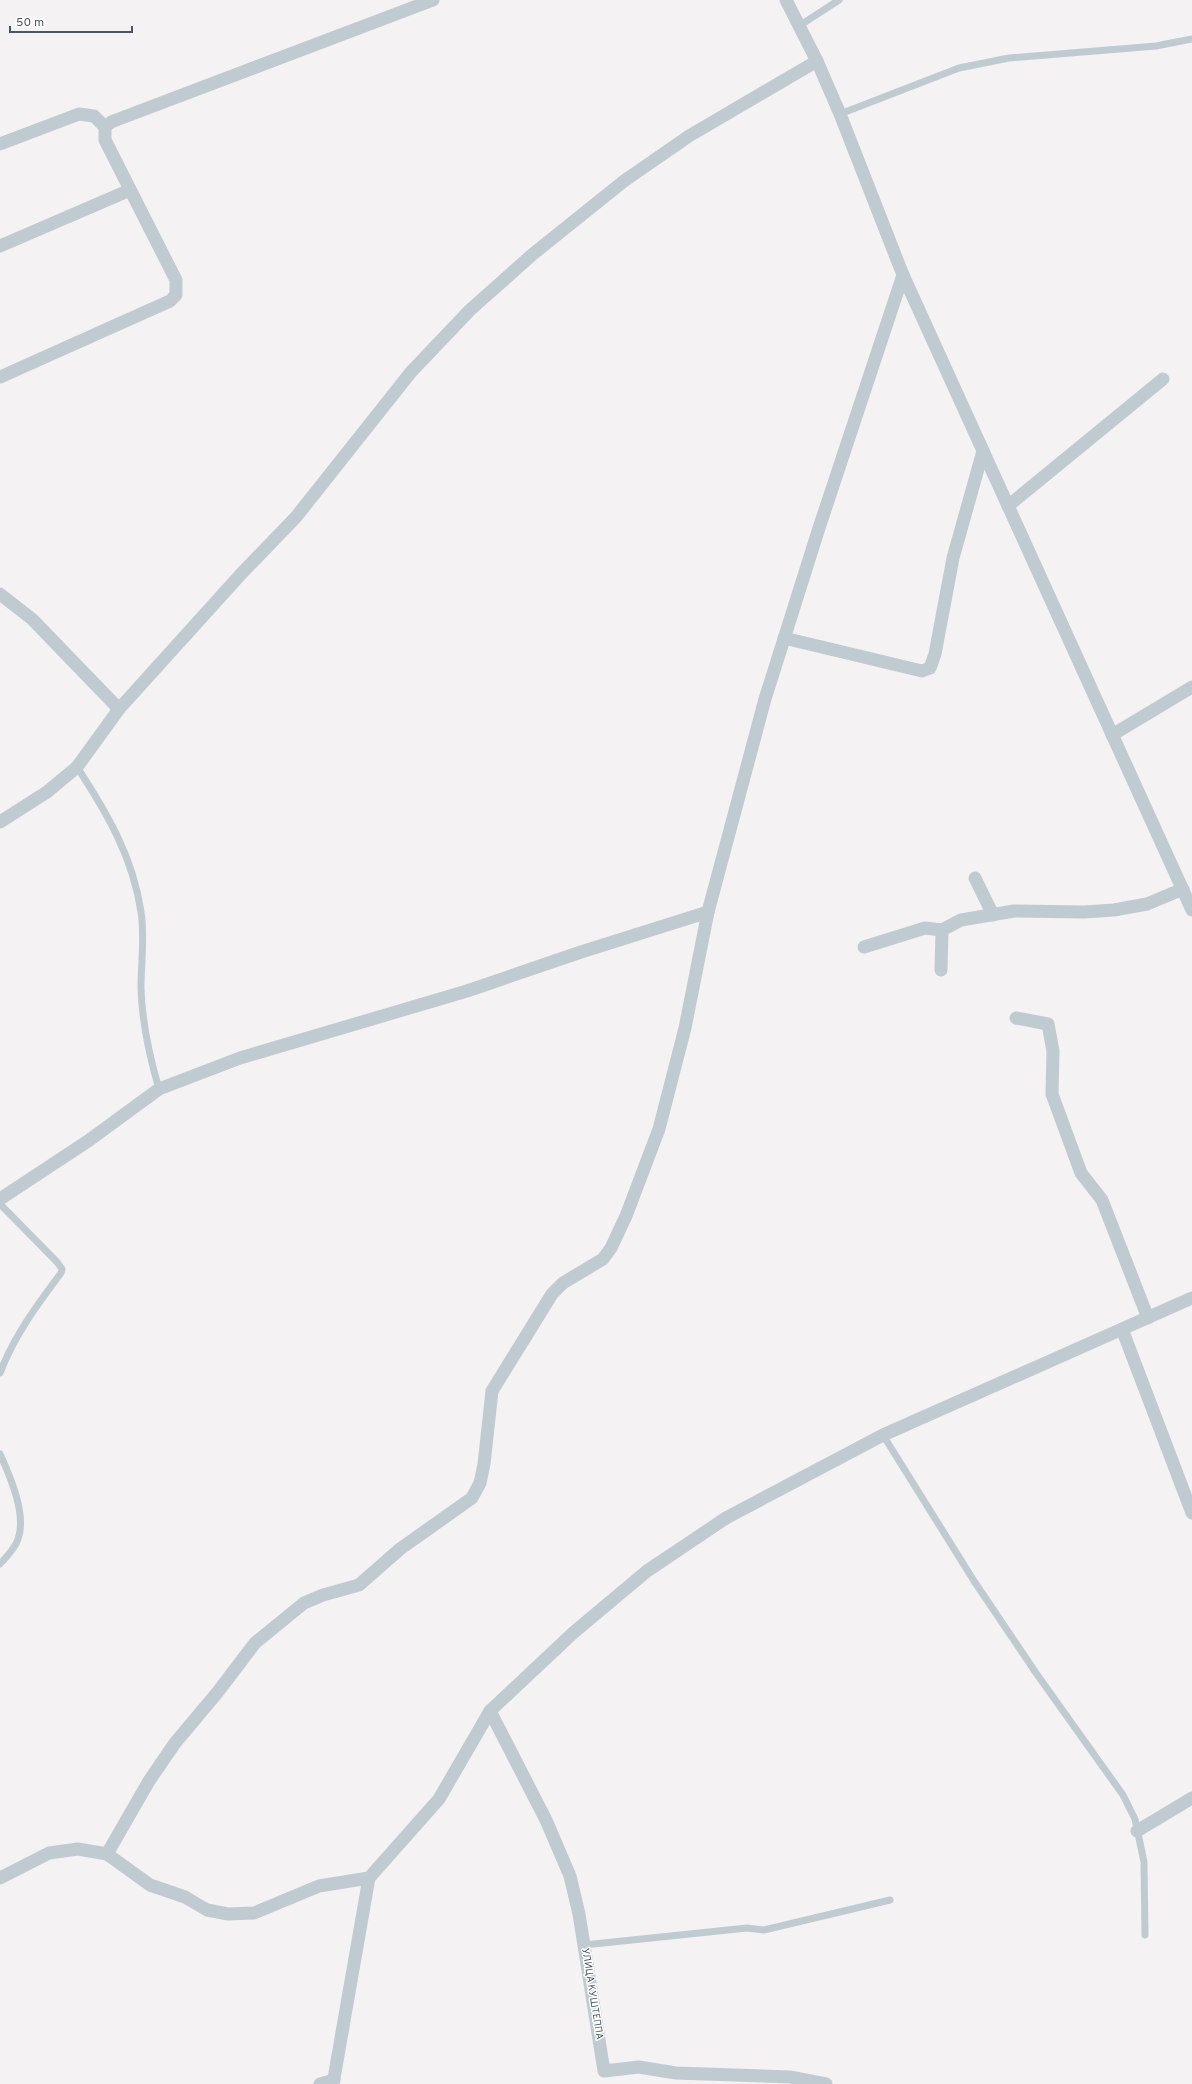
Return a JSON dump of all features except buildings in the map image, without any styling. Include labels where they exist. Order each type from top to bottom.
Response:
[{"type":"street","points":[[105,127],[111,122],[433,0]]},
{"type":"street","points":[[786,0],[817,61],[840,114],[903,275],[1192,910]]},
{"type":"street","points":[[0,822],[47,792],[77,767],[119,709],[241,574],[296,517],[411,372],[470,310],[533,254],[624,180],[689,136],[817,61]]},
{"type":"street","points":[[0,144],[79,114],[94,116],[105,127],[105,140],[173,274],[177,288],[176,295],[170,301],[0,377]]},
{"type":"street","points":[[0,246],[130,190]]},
{"type":"street","points":[[107,1854],[149,1781],[175,1743],[255,1643],[304,1603],[323,1595],[359,1585],[400,1549],[472,1498],[480,1483],[484,1464],[492,1391],[552,1294],[563,1284],[603,1259],[611,1248],[626,1216],[659,1129],[685,1028],[708,912],[765,699],[819,528],[903,275]]},
{"type":"street","points":[[1008,506],[1163,379]]},
{"type":"street","points":[[784,638],[922,671],[930,668],[935,654],[953,558],[983,451]]},
{"type":"street","points":[[0,594],[32,619],[48,634],[119,709]]},
{"type":"street","points":[[1112,735],[1192,688]]},
{"type":"street","points":[[975,878],[993,915]]},
{"type":"street","points":[[864,947],[925,928],[942,930],[961,920],[1014,911],[1084,912],[1114,910],[1147,904],[1183,889]]},
{"type":"street","points":[[0,1199],[88,1141],[159,1089],[240,1058],[467,991],[580,952],[708,912]]},
{"type":"street","points":[[941,970],[942,930]]},
{"type":"street","points":[[1016,1018],[1048,1024],[1053,1051],[1052,1094],[1081,1173],[1102,1200],[1148,1318]]},
{"type":"street","points":[[320,2084],[334,2082],[369,1878],[439,1799],[490,1712],[573,1633],[647,1571],[726,1518],[883,1436],[1192,1298]]},
{"type":"street","points":[[1122,1329],[1192,1513]]},
{"type":"street","name":"УЛИЦА КУШТЕППА","points":[[490,1712],[546,1820],[570,1876],[579,1914],[604,2071],[639,2067],[676,2073],[790,2077],[826,2084]]},
{"type":"street","points":[[1137,1831],[1192,1798]]},
{"type":"street","points":[[0,1878],[49,1853],[78,1849],[107,1854],[150,1885],[185,1897],[207,1910],[228,1914],[254,1913],[319,1886],[369,1878]]},
{"type":"lane","points":[[799,26],[839,0]]},
{"type":"lane","points":[[840,114],[959,68],[1009,58],[1156,46],[1192,39]]},
{"type":"lane","points":[[77,767],[105,810],[123,845],[135,879],[142,914],[143,1019],[148,1052],[159,1089]]},
{"type":"lane","points":[[0,1204],[57,1262],[62,1269],[61,1273],[36,1305],[15,1339],[0,1374]]},
{"type":"lane","points":[[883,1436],[974,1581],[1036,1673],[1123,1795],[1134,1819],[1144,1862],[1145,1935]]},
{"type":"lane","points":[[0,1454],[14,1486],[20,1522],[19,1538],[14,1548],[0,1564]]},
{"type":"lane","points":[[584,1945],[747,1928],[764,1930],[890,1900]]}]
